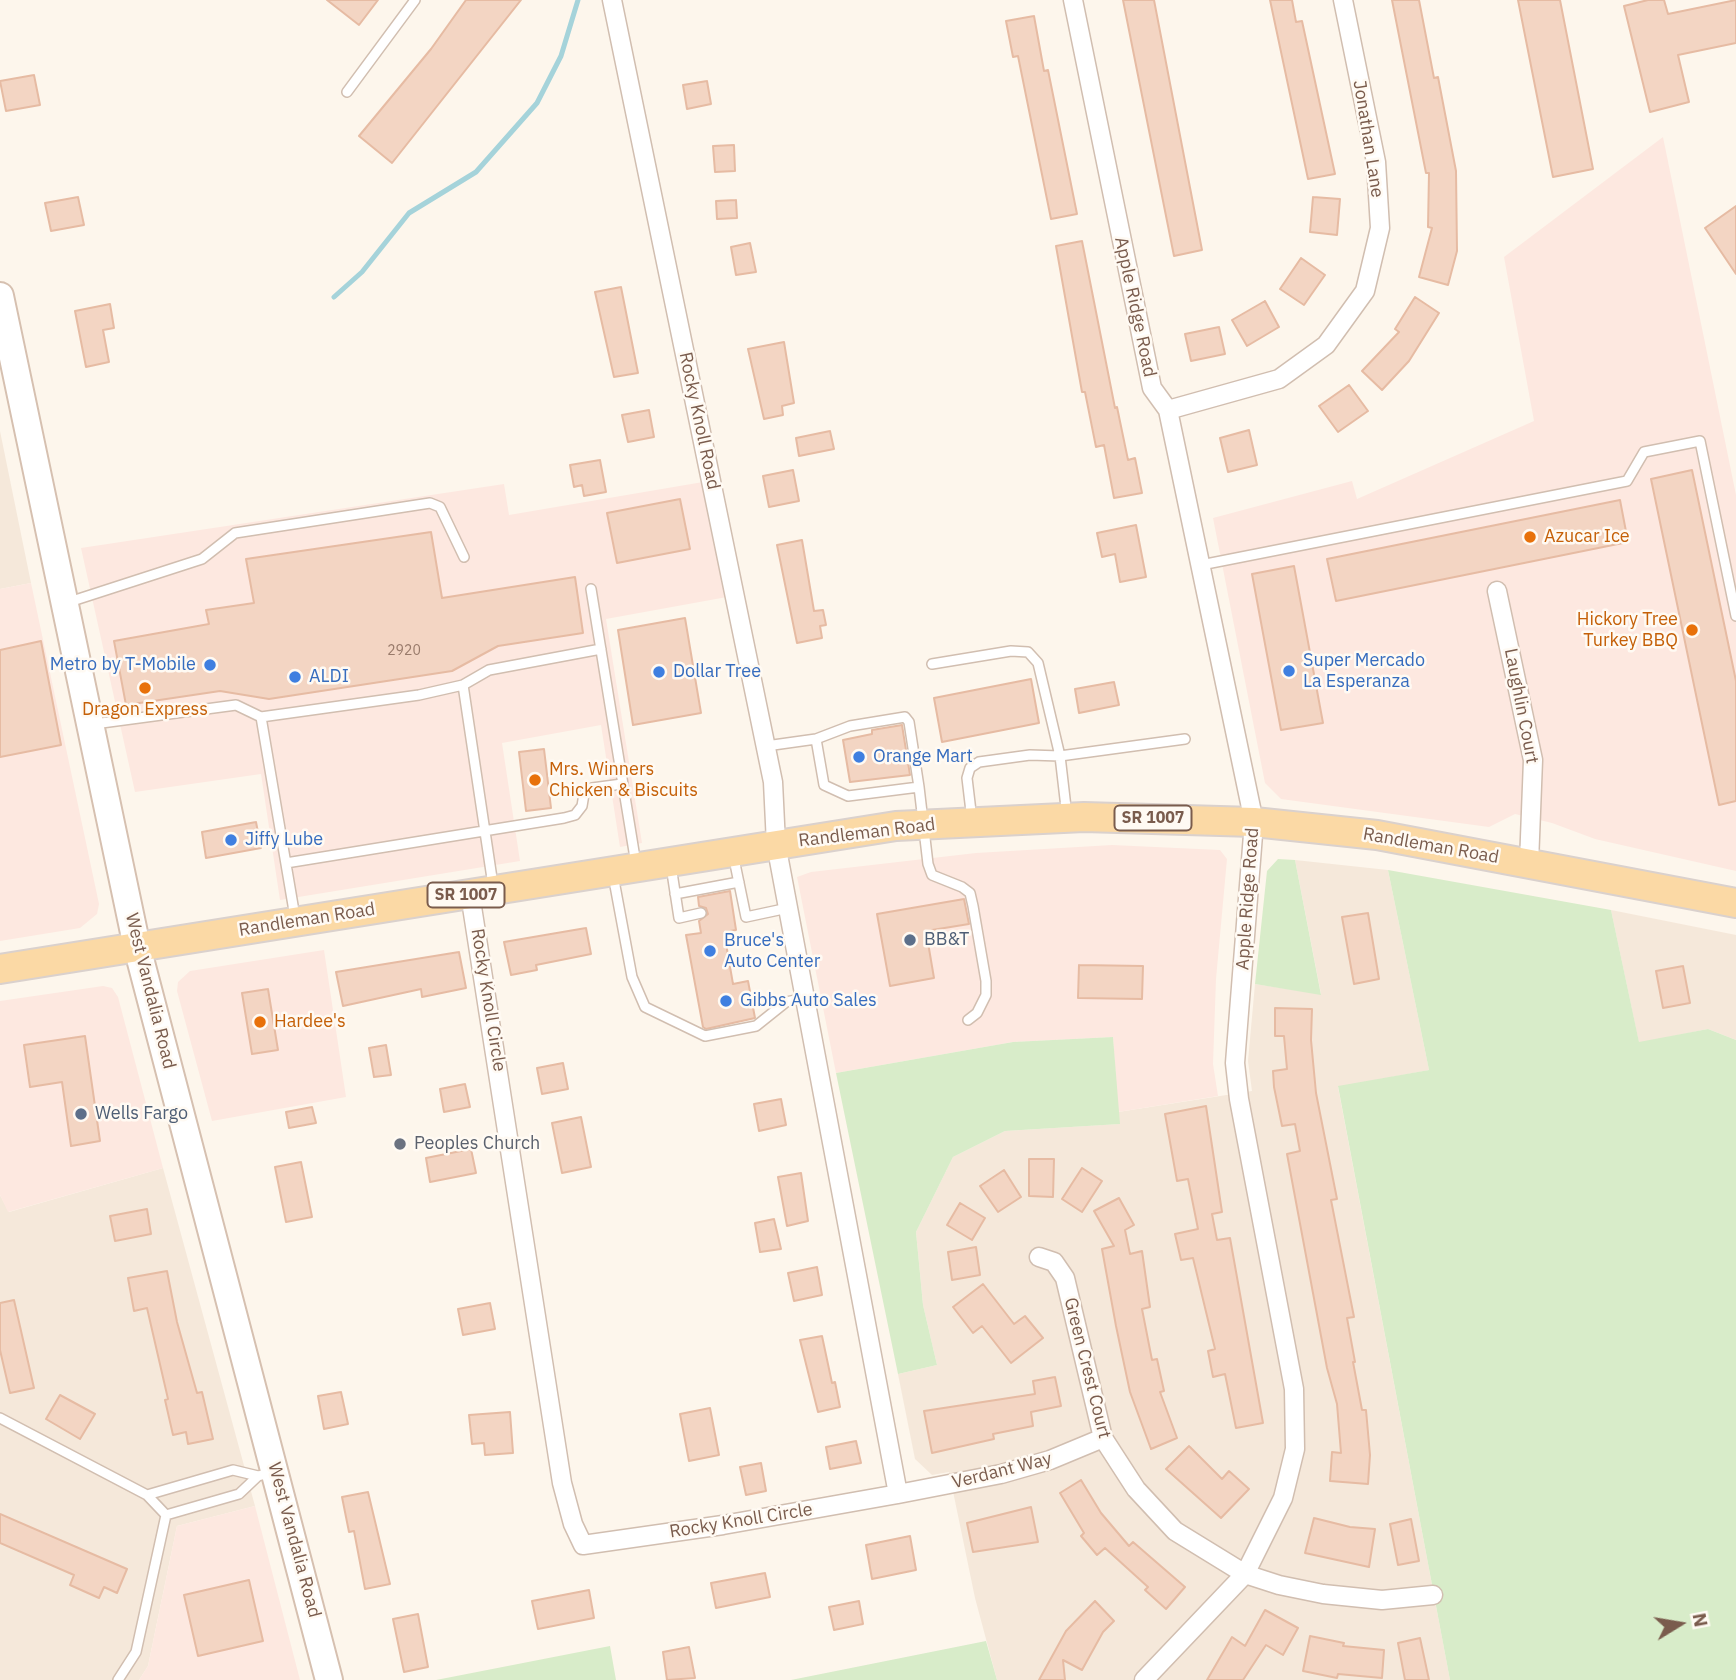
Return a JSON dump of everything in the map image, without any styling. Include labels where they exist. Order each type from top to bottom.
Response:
[{"type":"main road","name":"West Vandalia Road","points":[[0,296],[137,947],[267,1474],[329,1680]]},
{"type":"main road","name":"Randleman Road","points":[[0,969],[776,844],[922,825],[1067,818],[1254,821],[1377,835],[1736,903]]},
{"type":"street","name":"Rocky Knoll Road","points":[[612,0],[773,782],[776,844]]},
{"type":"street","name":"Apple Ridge Road","points":[[1073,0],[1152,388],[1168,410],[1254,821],[1236,1063],[1239,1098],[1294,1390],[1295,1449],[1283,1498],[1245,1574],[1144,1680]]},
{"type":"street","name":"Jonathan Lane","points":[[1168,410],[1279,379],[1326,345],[1365,291],[1380,228],[1377,175],[1343,0]]},
{"type":"street","name":"Laughlin Court","points":[[1497,591],[1533,760],[1529,863]]},
{"type":"street","points":[[776,844],[898,1494]]},
{"type":"street","name":"Rocky Knoll Circle","points":[[482,892],[562,1483],[573,1524],[583,1545],[723,1525],[898,1494]]},
{"type":"street","name":"Green Crest Court","points":[[1039,1257],[1054,1262],[1065,1278],[1103,1438],[1136,1489],[1175,1531],[1245,1574],[1323,1594],[1382,1600],[1433,1595]]},
{"type":"street","name":"Verdant Way","points":[[898,1494],[1001,1474],[1050,1460],[1103,1438]]},
{"type":"lane","points":[[347,92],[415,0]]},
{"type":"lane","points":[[1201,565],[1627,481],[1644,452],[1700,441],[1736,616]]},
{"type":"lane","points":[[65,603],[202,559],[236,533],[430,503],[440,507],[464,557]]},
{"type":"lane","points":[[591,589],[622,784],[624,867],[632,977],[645,1007],[705,1036],[756,1026],[786,1002],[805,998]]},
{"type":"lane","points":[[90,724],[236,705],[261,717],[419,695],[463,685],[489,670],[601,649]]},
{"type":"lane","points":[[932,664],[1011,651],[1028,652],[1038,663],[1060,756],[1067,818]]},
{"type":"lane","points":[[463,685],[484,831],[482,892]]},
{"type":"lane","points":[[261,717],[296,922]]},
{"type":"lane","points":[[766,746],[816,739],[850,726],[905,717],[909,722],[922,825],[932,875],[970,893],[973,906],[986,995],[977,1013],[968,1020]]},
{"type":"lane","points":[[816,739],[824,785],[831,789],[848,796],[919,787]]},
{"type":"lane","points":[[972,822],[967,778],[970,768],[979,762],[1030,755],[1060,756],[1185,739]]},
{"type":"lane","points":[[286,863],[575,815],[582,806],[584,794],[592,788],[622,784]]},
{"type":"lane","points":[[732,851],[746,917],[788,908]]},
{"type":"lane","points":[[671,860],[679,918],[701,913]]},
{"type":"lane","points":[[676,894],[739,882]]},
{"type":"lane","points":[[732,908],[744,908]]},
{"type":"lane","points":[[0,1418],[147,1495],[166,1515]]},
{"type":"lane","points":[[147,1495],[233,1470],[267,1474]]},
{"type":"lane","points":[[166,1515],[239,1494],[267,1474]]},
{"type":"lane","points":[[118,1680],[136,1652],[166,1515]]},
{"type":"shaded area","points":[[1663,137],[1736,495],[1736,871],[1595,839],[1552,823],[1515,814],[1489,827],[1281,799],[1265,783],[1213,518],[1352,481],[1357,499],[1534,421],[1504,257]]},
{"type":"shaded area","points":[[0,431],[31,583],[0,589]]},
{"type":"shaded area","points":[[703,482],[727,597],[606,619],[642,843],[620,847],[601,725],[502,743],[520,861],[280,900],[261,774],[135,792],[81,548],[504,484],[509,515]]},
{"type":"shaded area","points":[[31,583],[99,904],[97,914],[80,928],[0,941],[0,589]]},
{"type":"shaded area","points":[[1112,845],[1220,850],[1227,859],[1216,979],[1213,1064],[1218,1096],[1118,1112],[1113,1037],[1013,1042],[836,1073],[797,877],[811,872],[976,853]]},
{"type":"shaded area","points":[[1295,860],[1388,870],[1429,1070],[1338,1087],[1450,1680],[997,1680],[975,1598],[949,1472],[932,1475],[915,1459],[898,1374],[937,1365],[923,1305],[916,1232],[953,1157],[1005,1131],[1119,1124],[1118,1112],[1252,1091],[1248,1061],[1255,984],[1321,994]]},
{"type":"shaded area","points":[[1611,910],[1736,935],[1736,1040],[1708,1029],[1639,1043]]},
{"type":"shaded area","points":[[324,950],[346,1097],[212,1121],[177,991],[178,982],[190,971]]},
{"type":"shaded area","points":[[103,986],[112,988],[118,997],[163,1168],[8,1212],[0,1195],[0,1001]]},
{"type":"shaded area","points":[[163,1168],[255,1506],[177,1526],[148,1666],[139,1680],[0,1680],[0,1195],[9,1212]]},
{"type":"shaded area","points":[[255,1506],[300,1680],[139,1680],[148,1666],[177,1526]]},
{"type":"green space","points":[[1278,859],[1295,860],[1321,995],[1255,984],[1267,871]]},
{"type":"green space","points":[[1388,870],[1611,910],[1639,1042],[1708,1029],[1736,1040],[1736,1680],[1450,1680],[1338,1086],[1429,1070]]},
{"type":"green space","points":[[1113,1037],[1120,1124],[1005,1131],[953,1157],[916,1232],[923,1305],[937,1365],[898,1374],[836,1073],[1013,1042]]},
{"type":"green space","points":[[986,1641],[997,1680],[791,1680]]},
{"type":"green space","points":[[610,1646],[616,1680],[436,1680]]},
{"type":"building","points":[[327,0],[378,0],[359,25]]},
{"type":"building","points":[[466,0],[521,0],[392,163],[359,136],[431,49]]},
{"type":"building","points":[[1123,0],[1154,0],[1202,250],[1174,256]]},
{"type":"building","points":[[1270,0],[1292,0],[1296,22],[1302,21],[1335,174],[1308,179]]},
{"type":"building","points":[[1392,0],[1419,0],[1434,78],[1438,77],[1456,171],[1457,251],[1448,285],[1419,277],[1432,228],[1428,227],[1429,173],[1426,173]]},
{"type":"building","points":[[1518,0],[1560,0],[1593,169],[1553,177]]},
{"type":"building","points":[[1648,0],[1664,0],[1668,14],[1736,0],[1736,43],[1678,55],[1689,102],[1650,112],[1624,6]]},
{"type":"building","points":[[1034,16],[1044,71],[1048,70],[1077,214],[1051,219],[1018,56],[1013,57],[1006,21]]},
{"type":"building","points":[[34,75],[40,105],[6,111],[0,81]]},
{"type":"building","points":[[707,81],[711,104],[687,109],[683,85]]},
{"type":"building","points":[[734,145],[735,171],[715,172],[713,146]]},
{"type":"building","points":[[78,197],[84,225],[51,231],[45,203]]},
{"type":"building","points":[[1313,197],[1340,199],[1337,235],[1310,232]]},
{"type":"building","points":[[736,200],[737,218],[717,219],[716,201]]},
{"type":"building","points":[[1736,206],[1736,274],[1705,228]]},
{"type":"building","points":[[1082,241],[1115,408],[1117,407],[1128,460],[1135,458],[1142,493],[1114,498],[1104,445],[1096,447],[1085,392],[1082,392],[1056,246]]},
{"type":"building","points":[[750,243],[756,272],[736,275],[731,247]]},
{"type":"building","points":[[1301,258],[1325,275],[1304,305],[1280,289]]},
{"type":"building","points":[[621,287],[638,373],[614,377],[595,292]]},
{"type":"building","points":[[1415,297],[1439,313],[1409,361],[1382,390],[1362,371],[1399,332],[1395,329]]},
{"type":"building","points":[[1265,301],[1279,327],[1247,346],[1232,320]]},
{"type":"building","points":[[110,304],[114,328],[103,330],[109,362],[86,367],[75,311]]},
{"type":"building","points":[[1219,327],[1225,354],[1191,361],[1185,334]]},
{"type":"building","points":[[784,342],[794,403],[782,406],[783,415],[764,419],[748,349]]},
{"type":"building","points":[[1349,385],[1368,411],[1338,432],[1319,406]]},
{"type":"building","points":[[649,410],[654,437],[628,442],[622,415]]},
{"type":"building","points":[[1249,430],[1257,465],[1228,472],[1220,438]]},
{"type":"building","points":[[830,431],[834,449],[799,456],[796,438]]},
{"type":"building","points":[[600,460],[606,492],[584,496],[582,485],[574,487],[570,465]]},
{"type":"building","points":[[793,470],[799,501],[769,507],[763,476]]},
{"type":"building","points":[[1692,470],[1736,681],[1736,801],[1719,805],[1651,479]]},
{"type":"building","points":[[680,499],[690,549],[617,563],[607,513]]},
{"type":"building","points":[[1620,500],[1628,542],[1336,601],[1327,559]]},
{"type":"building","points":[[1136,525],[1146,577],[1120,582],[1115,554],[1102,557],[1097,533]]},
{"type":"building","points":[[431,532],[442,598],[575,577],[583,633],[498,646],[452,671],[269,699],[220,691],[126,705],[114,641],[209,624],[206,610],[254,603],[246,559]]},
{"type":"building","points":[[802,540],[814,611],[823,610],[826,625],[820,626],[822,638],[797,643],[777,545]]},
{"type":"building","points":[[1294,566],[1323,723],[1281,730],[1252,574]]},
{"type":"building","name":"Dollar Tree","points":[[685,618],[701,713],[633,725],[618,630]]},
{"type":"building","points":[[41,641],[61,745],[0,757],[0,650]]},
{"type":"building","points":[[1031,679],[1039,723],[942,742],[934,698]]},
{"type":"building","points":[[1114,682],[1119,705],[1079,713],[1075,689]]},
{"type":"building","points":[[902,725],[910,775],[850,782],[843,740],[872,734],[872,730]]},
{"type":"building","name":"Mrs. Winners Chicken & Biscuits","points":[[544,749],[551,808],[526,811],[519,752]]},
{"type":"building","name":"Jiffy Lube","points":[[256,822],[261,848],[206,858],[202,832]]},
{"type":"building","points":[[730,891],[736,930],[724,932],[733,984],[748,981],[755,1018],[706,1029],[703,1027],[686,935],[701,933],[699,921],[708,914],[706,908],[699,906],[698,897]]},
{"type":"building","points":[[964,899],[969,924],[926,931],[934,978],[890,986],[877,914]]},
{"type":"building","points":[[1368,913],[1379,979],[1354,984],[1342,917]]},
{"type":"building","points":[[586,928],[591,954],[536,965],[537,970],[511,975],[504,942]]},
{"type":"building","points":[[459,952],[466,988],[422,997],[421,989],[343,1006],[336,972]]},
{"type":"building","points":[[1079,965],[1143,966],[1142,999],[1078,998]]},
{"type":"building","points":[[1683,966],[1690,1003],[1663,1008],[1656,971]]},
{"type":"building","name":"Hardee's","points":[[268,989],[278,1050],[252,1054],[242,993]]},
{"type":"building","points":[[1275,1008],[1312,1009],[1311,1040],[1316,1093],[1337,1199],[1331,1200],[1354,1317],[1347,1318],[1353,1362],[1362,1410],[1366,1410],[1370,1455],[1368,1484],[1330,1481],[1332,1452],[1341,1453],[1337,1404],[1327,1368],[1287,1154],[1300,1151],[1295,1124],[1282,1126],[1274,1087],[1273,1071],[1287,1069],[1284,1036],[1275,1036]]},
{"type":"building","name":"Wells Fargo","points":[[85,1036],[100,1141],[71,1146],[62,1082],[30,1087],[24,1045]]},
{"type":"building","points":[[386,1045],[391,1075],[374,1077],[369,1048]]},
{"type":"building","points":[[563,1063],[568,1089],[542,1094],[537,1068]]},
{"type":"building","points":[[465,1084],[470,1107],[444,1112],[440,1089]]},
{"type":"building","points":[[781,1099],[786,1125],[759,1131],[754,1104]]},
{"type":"building","points":[[1206,1106],[1222,1212],[1212,1214],[1217,1240],[1230,1238],[1263,1423],[1236,1428],[1225,1374],[1213,1377],[1208,1351],[1215,1349],[1193,1258],[1181,1260],[1175,1234],[1198,1229],[1188,1179],[1177,1181],[1165,1114]]},
{"type":"building","points":[[312,1107],[316,1123],[289,1128],[286,1112]]},
{"type":"building","points":[[581,1117],[591,1167],[562,1173],[552,1123]]},
{"type":"building","points":[[471,1149],[476,1173],[430,1182],[426,1158]]},
{"type":"building","points":[[1029,1159],[1054,1159],[1053,1197],[1029,1196]]},
{"type":"building","points":[[301,1162],[312,1217],[286,1222],[275,1167]]},
{"type":"building","points":[[1082,1168],[1102,1181],[1082,1212],[1062,1199]]},
{"type":"building","points":[[1004,1170],[1021,1197],[998,1212],[980,1186]]},
{"type":"building","points":[[801,1173],[808,1221],[787,1226],[778,1177]]},
{"type":"building","points":[[1119,1198],[1134,1225],[1125,1230],[1130,1254],[1142,1251],[1150,1307],[1142,1309],[1152,1360],[1157,1359],[1164,1391],[1160,1392],[1177,1438],[1151,1449],[1130,1392],[1116,1326],[1102,1249],[1114,1246],[1094,1211]]},
{"type":"building","points":[[960,1203],[985,1218],[972,1240],[947,1225]]},
{"type":"building","points":[[147,1209],[151,1234],[115,1241],[110,1216]]},
{"type":"building","points":[[774,1219],[781,1249],[760,1252],[755,1223]]},
{"type":"building","points":[[976,1247],[980,1275],[952,1280],[948,1252]]},
{"type":"building","points":[[817,1267],[822,1295],[794,1301],[788,1273]]},
{"type":"building","points":[[167,1271],[177,1322],[197,1393],[202,1392],[213,1439],[188,1444],[186,1432],[173,1435],[165,1400],[168,1399],[147,1308],[134,1311],[128,1278]]},
{"type":"building","points":[[983,1284],[1014,1324],[1025,1316],[1043,1338],[1011,1363],[982,1326],[973,1333],[953,1307]]},
{"type":"building","points":[[14,1300],[34,1388],[10,1393],[0,1350],[0,1303]]},
{"type":"building","points":[[490,1303],[495,1329],[463,1335],[458,1309]]},
{"type":"building","points":[[822,1336],[840,1407],[818,1412],[800,1340]]},
{"type":"building","points":[[1055,1377],[1061,1406],[1031,1412],[1033,1426],[993,1434],[994,1439],[932,1453],[924,1411],[1035,1394],[1033,1381]]},
{"type":"building","points":[[341,1392],[348,1424],[324,1429],[318,1396]]},
{"type":"building","points":[[60,1395],[95,1414],[80,1439],[46,1419]]},
{"type":"building","points":[[710,1408],[719,1455],[689,1461],[680,1414]]},
{"type":"building","points":[[510,1412],[513,1453],[485,1455],[484,1443],[472,1444],[469,1415]]},
{"type":"building","points":[[856,1441],[861,1463],[830,1469],[826,1447]]},
{"type":"building","points":[[1189,1446],[1222,1479],[1229,1471],[1249,1489],[1221,1518],[1166,1469]]},
{"type":"building","points":[[761,1463],[766,1491],[746,1495],[740,1467]]},
{"type":"building","points":[[1081,1480],[1101,1513],[1129,1546],[1133,1542],[1185,1587],[1166,1609],[1145,1590],[1148,1587],[1105,1548],[1097,1555],[1081,1536],[1084,1533],[1060,1493]]},
{"type":"building","points":[[368,1492],[390,1584],[365,1589],[354,1531],[349,1532],[342,1497]]},
{"type":"building","points":[[1031,1507],[1038,1542],[973,1552],[967,1523]]},
{"type":"building","points":[[0,1514],[127,1569],[117,1593],[104,1587],[99,1598],[70,1585],[74,1575],[0,1543]]},
{"type":"building","points":[[1314,1518],[1350,1527],[1375,1529],[1369,1567],[1305,1553]]},
{"type":"building","points":[[1411,1519],[1419,1561],[1398,1565],[1390,1524]]},
{"type":"building","points":[[910,1536],[916,1570],[872,1579],[866,1545]]},
{"type":"building","points":[[765,1573],[770,1597],[716,1608],[711,1583]]},
{"type":"building","points":[[249,1580],[263,1641],[198,1656],[184,1595]]},
{"type":"building","points":[[589,1590],[594,1618],[538,1629],[532,1601]]},
{"type":"building","points":[[859,1601],[863,1624],[834,1630],[829,1607]]},
{"type":"building","points":[[1095,1601],[1114,1621],[1103,1632],[1082,1670],[1063,1660],[1065,1680],[1039,1680],[1066,1631]]},
{"type":"building","points":[[1265,1610],[1298,1628],[1283,1655],[1266,1645],[1243,1680],[1207,1680],[1232,1637],[1245,1646]]},
{"type":"building","points":[[418,1614],[428,1667],[404,1672],[393,1619]]},
{"type":"building","points":[[1310,1636],[1344,1643],[1343,1646],[1384,1650],[1382,1678],[1338,1674],[1337,1678],[1303,1671]]},
{"type":"building","points":[[1420,1638],[1429,1680],[1405,1680],[1398,1643]]},
{"type":"building","points":[[689,1647],[695,1678],[667,1680],[663,1652]]},
{"type":"waterway","points":[[334,297],[362,272],[409,213],[476,172],[537,103],[561,56],[578,0]]},
{"type":"place","name":"Azucar Ice","points":[[1530,537]]},
{"type":"place","name":"Hickory Tree Turkey BBQ","points":[[1692,630]]},
{"type":"place","name":"Metro by T-Mobile","points":[[210,665]]},
{"type":"place","name":"Super Mercado La Esperanza","points":[[1289,671]]},
{"type":"place","name":"Dollar Tree","points":[[659,672]]},
{"type":"place","name":"ALDI","points":[[295,677]]},
{"type":"place","name":"Dragon Express","points":[[145,688]]},
{"type":"place","name":"Orange Mart","points":[[859,757]]},
{"type":"place","name":"Mrs. Winners Chicken & Biscuits","points":[[535,780]]},
{"type":"place","name":"Jiffy Lube","points":[[231,840]]},
{"type":"place","name":"BB&T","points":[[910,940]]},
{"type":"place","name":"Bruce's Auto Center","points":[[710,951]]},
{"type":"place","name":"Gibbs Auto Sales","points":[[726,1001]]},
{"type":"place","name":"Hardee's","points":[[260,1022]]},
{"type":"place","name":"Wells Fargo","points":[[81,1114]]},
{"type":"place","name":"Peoples Church","points":[[400,1144]]}]
